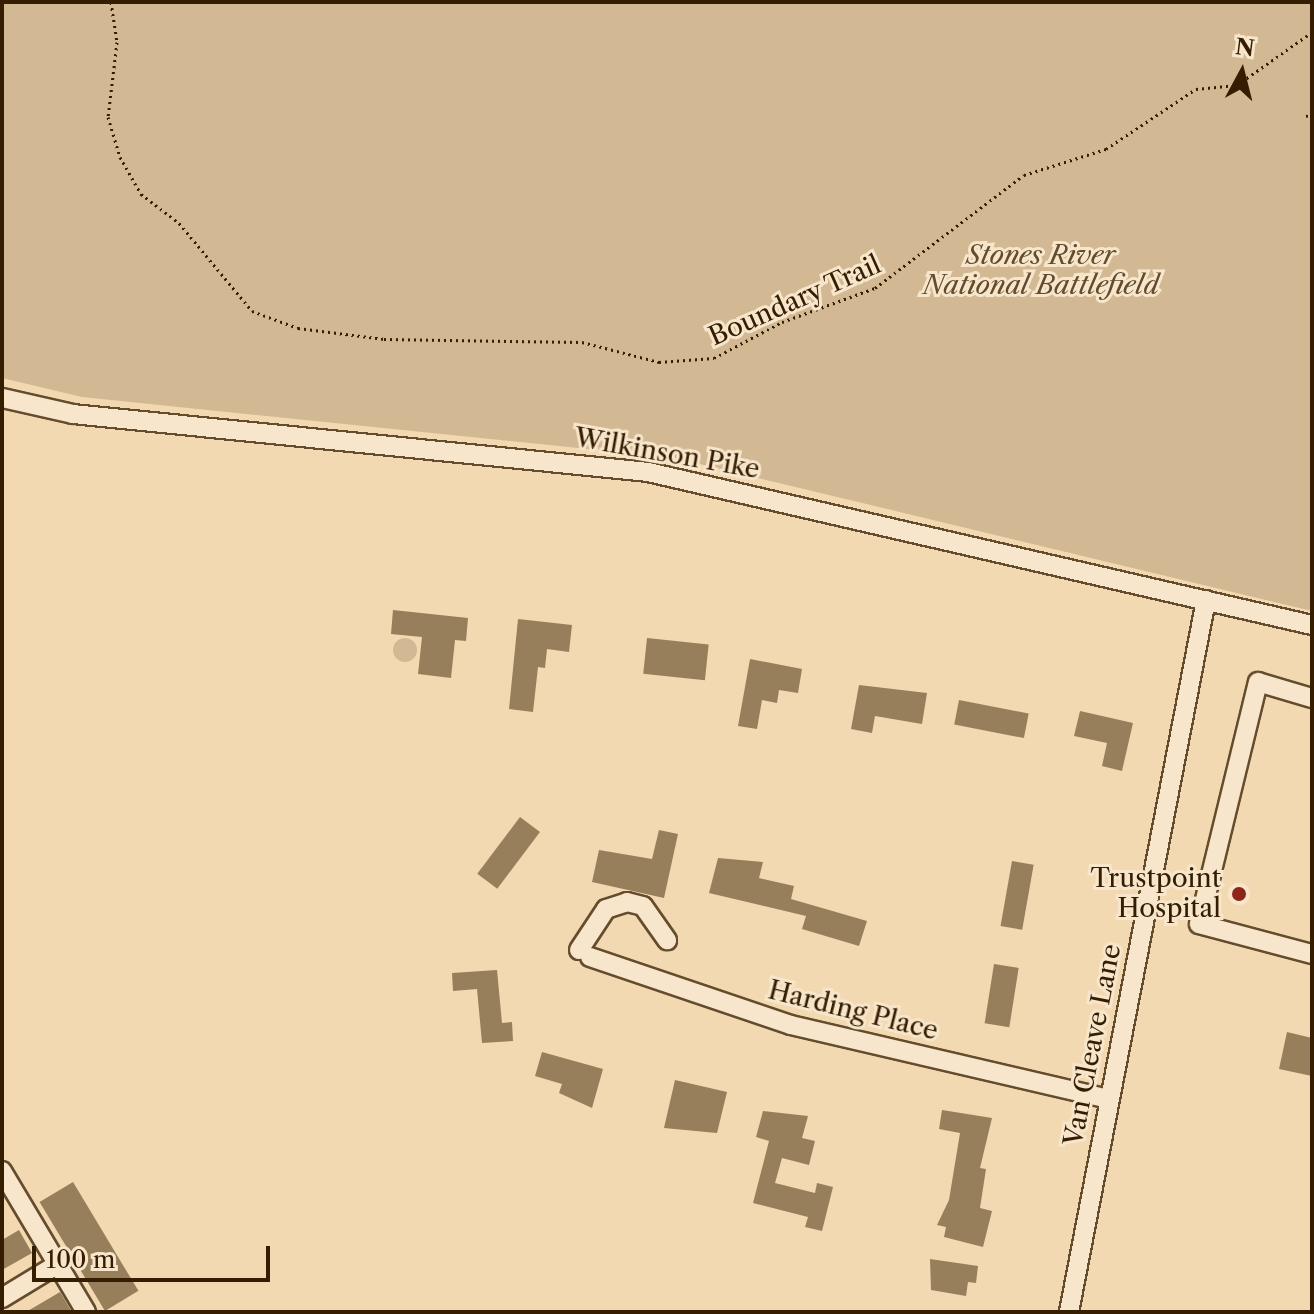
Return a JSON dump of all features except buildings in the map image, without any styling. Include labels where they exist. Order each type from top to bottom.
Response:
[{"type":"street","name":"Wilkinson Pike","points":[[2,398],[73,414],[648,472],[1312,625]]},
{"type":"street","name":"Van Cleave Lane","points":[[1069,1312],[1206,600]]},
{"type":"street","points":[[1312,698],[1258,682],[1199,924],[1312,954]]},
{"type":"street","name":"Harding Place","points":[[667,940],[643,906],[627,902],[606,909],[584,954],[791,1025],[1108,1099]]},
{"type":"street","points":[[2,1171],[86,1312]]},
{"type":"street","points":[[2,1298],[58,1264]]},
{"type":"path","name":"Boundary Trail","points":[[111,2],[117,42],[108,117],[120,157],[141,194],[179,223],[252,311],[298,328],[384,339],[582,342],[659,362],[714,358],[782,322],[875,288],[1024,175],[1106,149],[1196,89],[1237,85],[1312,32]]},
{"type":"path","points":[[1306,116],[1312,114]]},
{"type":"green space","name":"Stones River National Battlefield","points":[[2,2],[1312,2],[1312,611],[675,458],[82,397],[2,378]]},
{"type":"green space","points":[[405,638],[416,645],[417,650],[410,661],[405,662],[394,655],[393,650],[400,639]]},
{"type":"place","name":"Trustpoint Hospital","points":[[1239,894]]}]
